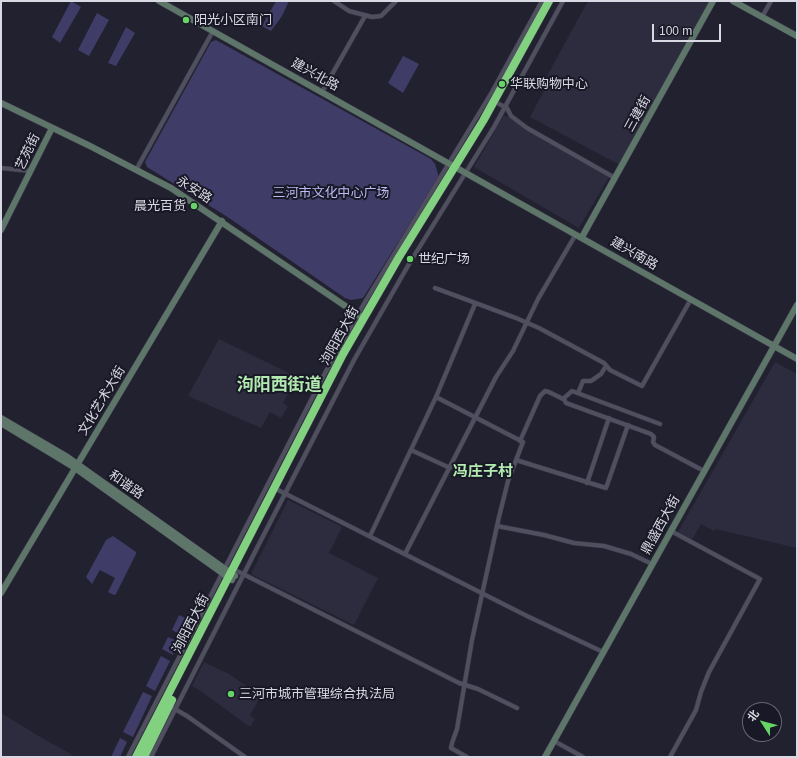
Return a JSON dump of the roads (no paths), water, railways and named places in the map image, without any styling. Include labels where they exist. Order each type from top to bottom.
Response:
[{"type":"highway","name":"泃阳西大街","points":[[144,757],[172,708],[232,574],[282,492],[332,386],[457,168],[549,1]]},
{"type":"highway","name":"泃阳西大街","points":[[136,757],[232,574],[361,316],[457,168],[502,105],[555,1]]},
{"type":"street","name":"建兴北路","points":[[159,1],[457,168]]},
{"type":"street","points":[[334,1],[349,11],[365,16],[381,16],[396,1]]},
{"type":"street","points":[[457,168],[492,92],[542,1]]},
{"type":"street","points":[[563,1],[502,105],[515,120],[527,128],[615,178]]},
{"type":"street","name":"三建街","points":[[579,236],[615,178],[713,1]]},
{"type":"street","points":[[733,1],[797,36]]},
{"type":"street","points":[[762,17],[771,1]]},
{"type":"street","points":[[322,92],[365,16]]},
{"type":"street","points":[[136,170],[213,31]]},
{"type":"street","name":"永安路","points":[[1,103],[171,188],[361,316]]},
{"type":"street","name":"艺苑街","points":[[1,230],[52,128]]},
{"type":"street","points":[[1,168],[31,171]]},
{"type":"street","name":"建兴南路","points":[[457,168],[797,359]]},
{"type":"street","name":"文化艺术大街","points":[[1,593],[222,221]]},
{"type":"street","points":[[405,554],[476,419],[496,377],[513,351],[527,322],[579,236]]},
{"type":"street","points":[[435,288],[527,322],[606,366],[610,370],[642,386],[691,299]]},
{"type":"street","points":[[370,536],[436,397],[475,304]]},
{"type":"street","name":"鼎盛西大街","points":[[545,757],[797,305]]},
{"type":"street","points":[[578,393],[584,381],[591,380],[601,374],[606,366]]},
{"type":"street","points":[[564,399],[571,391],[660,424]]},
{"type":"street","points":[[520,441],[544,392],[549,392],[564,399],[566,402],[651,434],[654,437],[653,442],[656,445],[704,471]]},
{"type":"street","points":[[436,397],[523,442],[508,481],[497,526],[472,640],[457,728],[451,748],[467,757]]},
{"type":"street","name":"和谐路","points":[[1,418],[76,466],[232,574]]},
{"type":"street","points":[[587,482],[609,418]]},
{"type":"street","name":"和谐路","points":[[1,423],[76,466]]},
{"type":"street","points":[[516,460],[606,488],[628,425]]},
{"type":"street","points":[[411,450],[450,468]]},
{"type":"street","points":[[282,492],[603,652]]},
{"type":"street","points":[[497,526],[544,535],[574,543],[604,546],[632,554],[652,564]]},
{"type":"street","points":[[670,757],[696,710],[709,672],[760,579],[671,531]]},
{"type":"street","points":[[232,574],[465,685],[478,689],[517,708]]},
{"type":"street","points":[[152,757],[172,708],[232,574]]},
{"type":"street","points":[[128,757],[232,574]]},
{"type":"street","points":[[172,708],[244,757]]},
{"type":"street","points":[[554,741],[583,757]]},
{"type":"place","name":"阳光小区南门","points":[[186,20]]},
{"type":"place","name":"华联购物中心","points":[[502,84]]},
{"type":"place","name":"晨光百货","points":[[194,206]]},
{"type":"place","name":"世纪广场","points":[[410,259]]},
{"type":"place","name":"三河市城市管理综合执法局","points":[[231,694]]},
{"type":"district","name":"泃阳西街道","points":[[279,385]]},
{"type":"district","name":"冯庄子村","points":[[483,472]]},
{"type":"park label","name":"三河市文化中心广场","points":[[331,193]]}]
